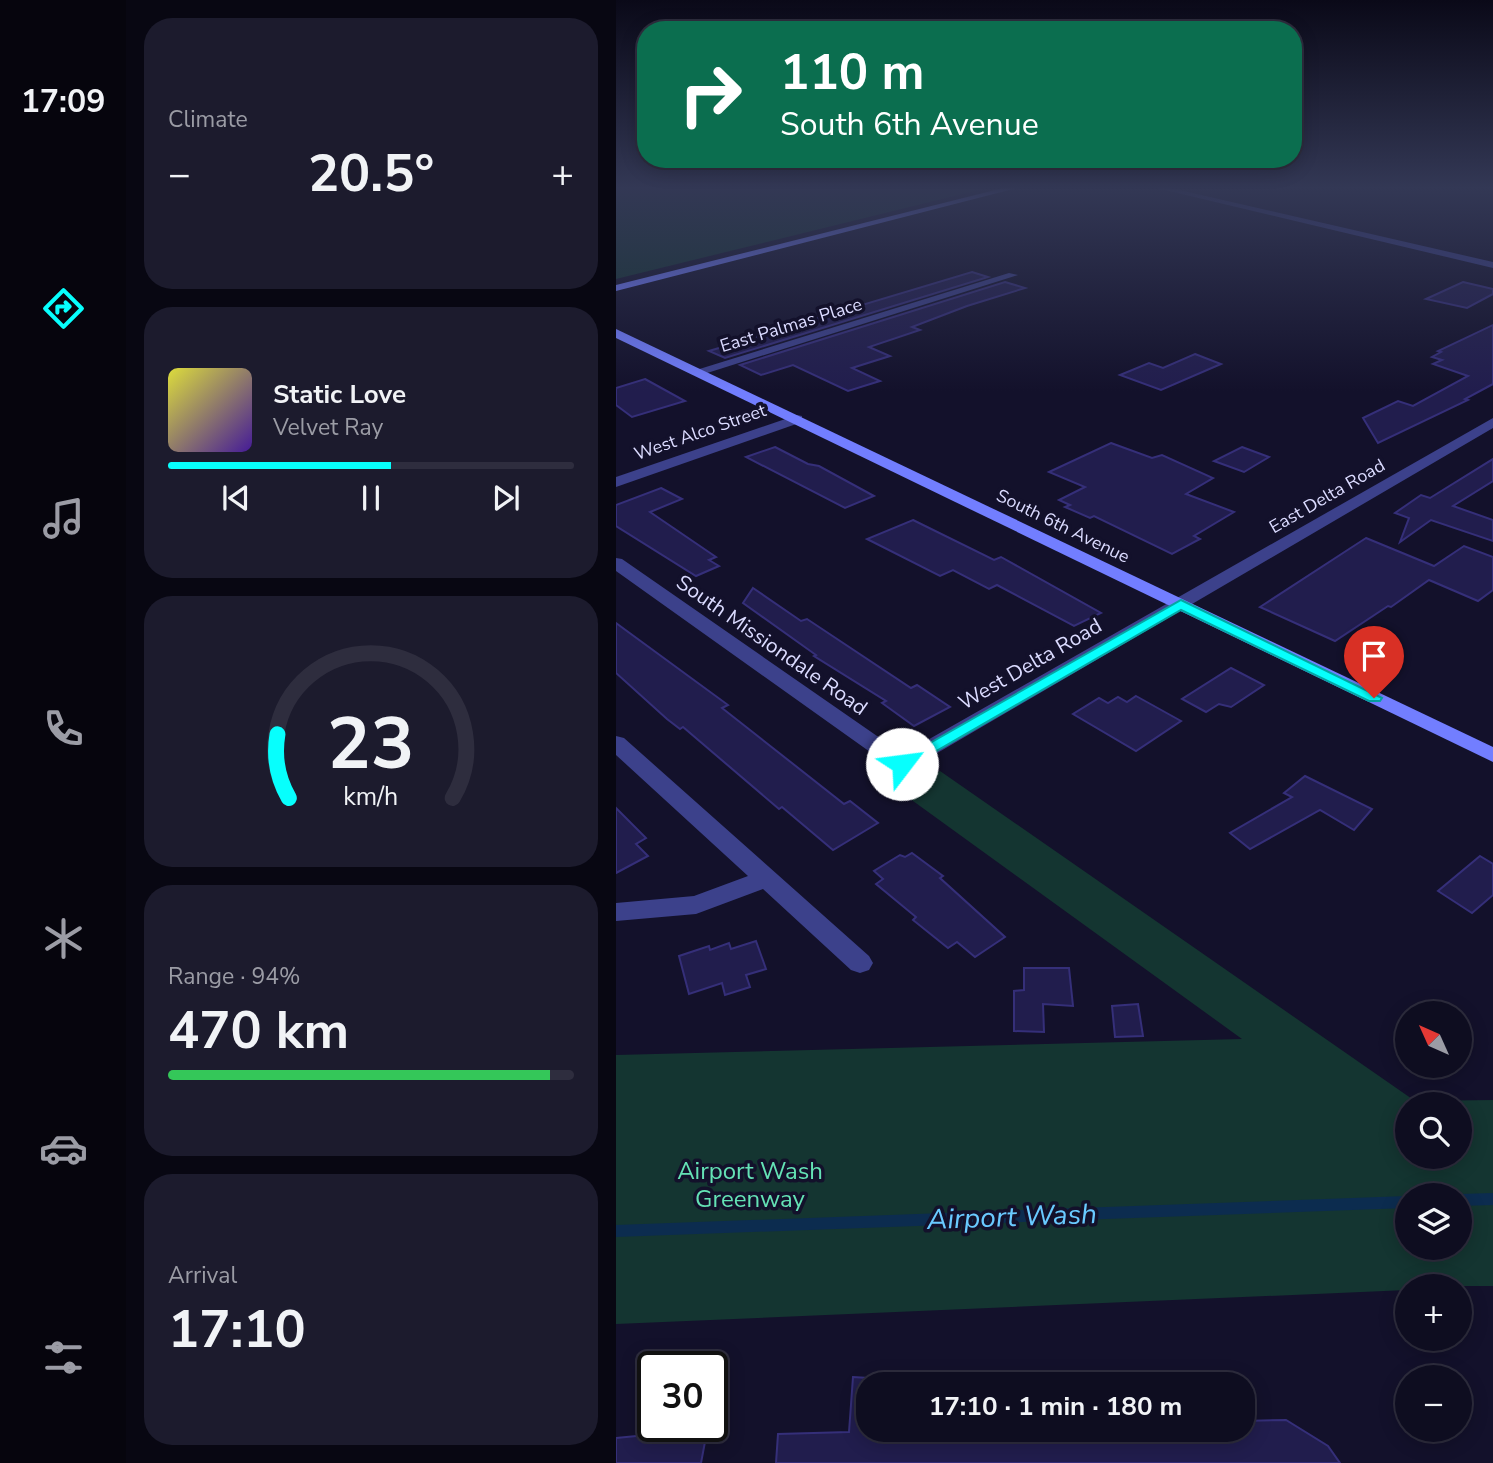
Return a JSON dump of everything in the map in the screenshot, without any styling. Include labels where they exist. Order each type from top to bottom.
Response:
[{"type":"street","points":[[616,288],[750,254]]},
{"type":"street","points":[[1447,254],[1493,265]]},
{"type":"street","name":"East Palmas Place","points":[[699,371],[1013,275]]},
{"type":"street","name":"South 6th Avenue","points":[[616,333],[1493,755]]},
{"type":"street","name":"West Alco Street","points":[[616,482],[797,419]]},
{"type":"street","name":"East Delta Road","points":[[1181,604],[1493,422]]},
{"type":"street","name":"South Missiondale Road","points":[[616,562],[902,764]]},
{"type":"street","name":"West Delta Road","points":[[902,764],[1181,604]]},
{"type":"street","points":[[616,743],[860,963]]},
{"type":"street","points":[[616,912],[696,905],[767,878]]},
{"type":"green space","points":[[616,254],[717,254],[616,279]]},
{"type":"green space","name":"Airport Wash Greenway","points":[[940,771],[1402,1092],[1395,1092],[1395,1169],[1472,1169],[1472,1100],[1493,1100],[1493,1286],[1472,1286],[1472,1274],[1395,1274],[1395,1291],[616,1324],[616,1055],[1242,1039],[902,793]]},
{"type":"building","points":[[972,272],[988,277],[725,358],[709,351]]},
{"type":"building","points":[[1005,282],[1025,288],[967,306],[912,327],[920,330],[869,347],[890,356],[852,368],[880,381],[848,391],[793,365],[761,375],[740,365]]},
{"type":"building","points":[[1463,282],[1493,289],[1493,294],[1467,308],[1426,299]]},
{"type":"building","points":[[1493,325],[1493,384],[1465,399],[1468,400],[1378,443],[1363,418],[1398,401],[1413,406],[1468,376],[1433,364],[1442,360],[1432,357],[1441,352],[1438,351]]},
{"type":"building","points":[[1195,354],[1221,364],[1161,390],[1120,375],[1149,363],[1163,368]]},
{"type":"building","points":[[645,379],[685,401],[632,417],[616,405],[616,388]]},
{"type":"building","points":[[1111,443],[1152,458],[1162,455],[1213,478],[1186,494],[1234,512],[1194,536],[1200,539],[1172,554],[1094,516],[1090,518],[1065,507],[1070,505],[1059,500],[1085,487],[1049,472]]},
{"type":"building","points":[[775,447],[808,464],[819,466],[874,496],[845,508],[746,457]]},
{"type":"building","points":[[1242,447],[1269,457],[1244,472],[1214,461]]},
{"type":"building","points":[[1493,459],[1493,481],[1453,506],[1493,520],[1493,541],[1431,520],[1400,542],[1409,518],[1395,513],[1421,495],[1430,498]]},
{"type":"building","points":[[661,488],[682,499],[650,512],[716,557],[709,560],[719,566],[696,576],[616,526],[616,505]]},
{"type":"building","points":[[913,520],[994,560],[1001,557],[1101,613],[1074,626],[997,585],[989,589],[953,570],[940,576],[867,539]]},
{"type":"building","points":[[1366,538],[1434,566],[1464,546],[1493,557],[1493,590],[1478,601],[1429,580],[1335,641],[1260,607]]},
{"type":"building","points":[[753,588],[801,621],[807,619],[911,688],[917,685],[950,707],[914,726],[882,703],[886,701],[814,656],[816,655],[743,603]]},
{"type":"building","points":[[616,623],[728,705],[722,708],[844,804],[850,801],[878,823],[833,850],[782,807],[779,809],[683,727],[680,729],[667,719],[616,673]]},
{"type":"building","points":[[1231,668],[1264,685],[1231,707],[1219,704],[1206,712],[1182,699]]},
{"type":"building","points":[[1136,696],[1181,721],[1136,751],[1073,714],[1099,698],[1108,703],[1118,697],[1127,702]]},
{"type":"building","points":[[1305,776],[1372,809],[1354,830],[1320,810],[1250,849],[1230,833],[1292,797],[1284,793]]},
{"type":"building","points":[[616,808],[646,838],[636,844],[648,856],[616,873]]},
{"type":"building","points":[[912,853],[943,876],[940,878],[1005,937],[975,957],[957,942],[948,948],[913,920],[916,917],[876,884],[883,879],[874,871],[900,855],[905,857]]},
{"type":"building","points":[[1480,856],[1493,864],[1493,895],[1472,913],[1438,891]]},
{"type":"building","points":[[756,941],[766,969],[746,975],[750,987],[725,995],[722,983],[689,994],[679,956],[709,946],[710,950],[729,943],[731,949]]},
{"type":"building","points":[[1024,968],[1069,968],[1073,1006],[1043,1004],[1044,1032],[1014,1031],[1014,991],[1024,990]]},
{"type":"building","points":[[1138,1004],[1143,1036],[1115,1037],[1112,1006]]},
{"type":"building","points":[[853,1377],[856,1377],[856,1442],[1255,1442],[1255,1421],[1286,1420],[1328,1446],[1340,1463],[776,1463],[778,1434],[849,1432]]},
{"type":"building","points":[[637,1436],[637,1442],[705,1442],[701,1463],[616,1463],[616,1438]]},
{"type":"waterway","name":"Airport Wash","points":[[1472,1200],[1493,1199]]},
{"type":"waterway","name":"Airport Wash","points":[[616,1231],[1395,1202]]},
{"type":"route","points":[[902,764],[1181,604],[1374,698]]}]
